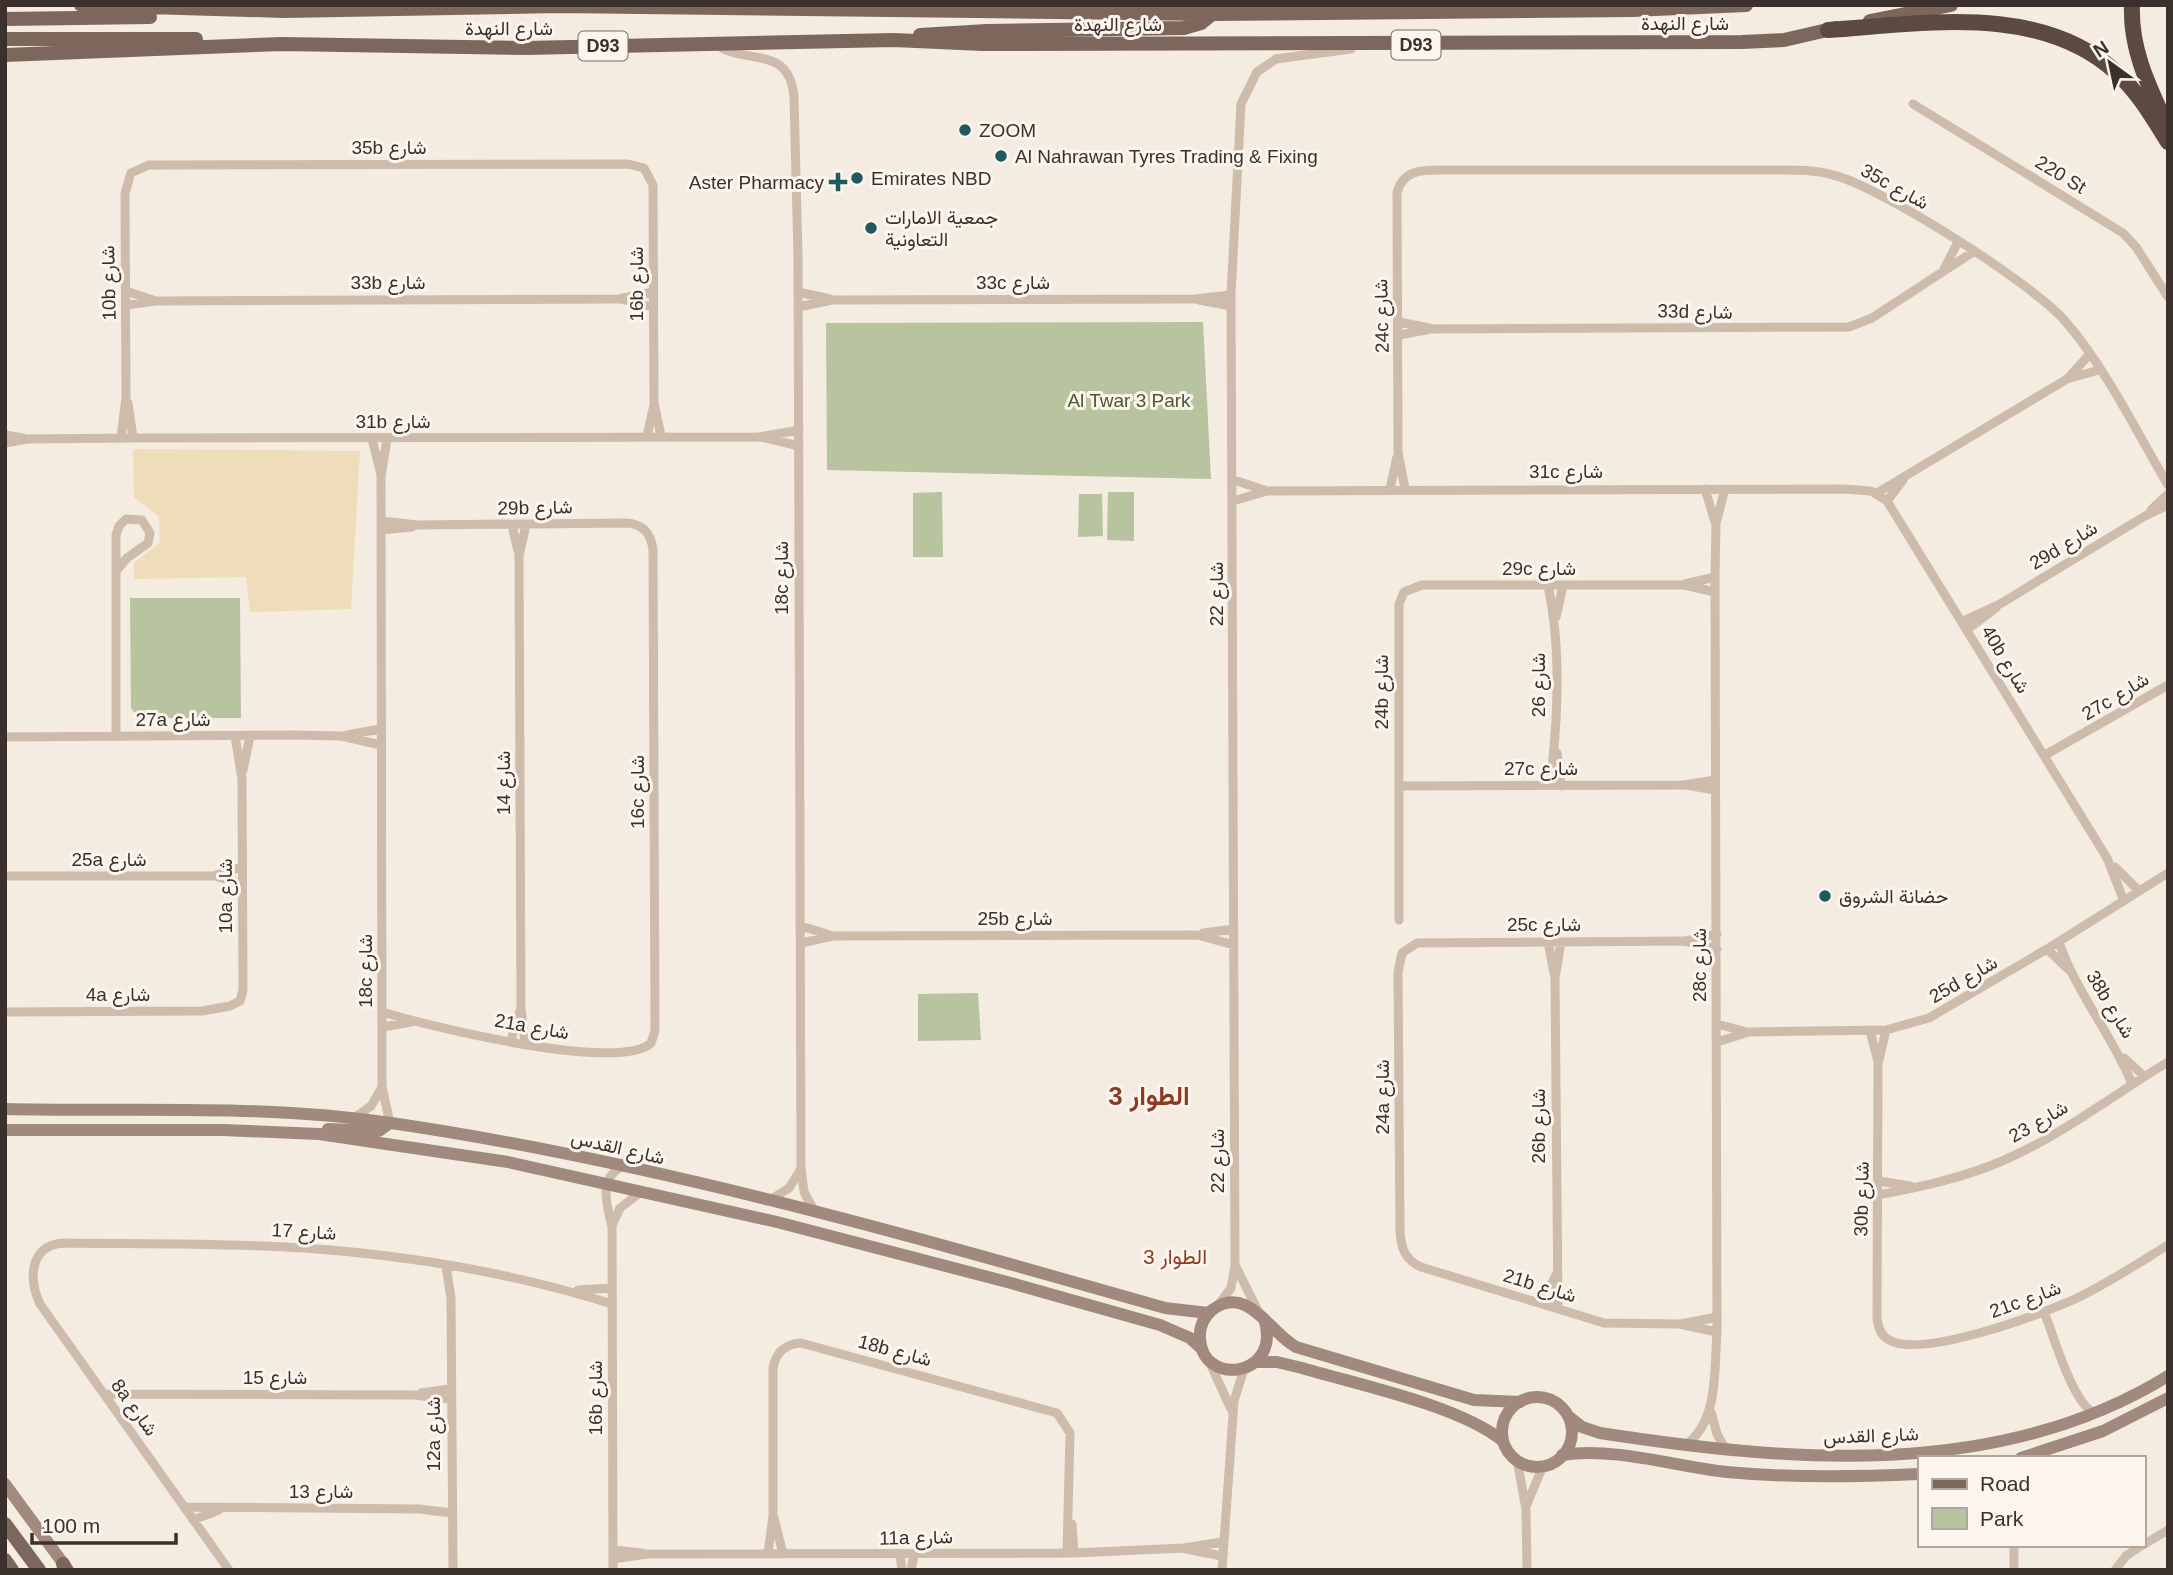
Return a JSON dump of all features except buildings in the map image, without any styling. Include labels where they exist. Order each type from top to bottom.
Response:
[{"type":"highway","points":[[2132,6],[2132,28],[2138,58],[2168,128]]},
{"type":"highway","points":[[1828,30],[1969,22],[2036,31],[2078,47],[2116,72],[2168,142]]},
{"type":"main road","name":"شارع النهدة","points":[[80,5],[284,11]]},
{"type":"main road","points":[[1141,14],[1157,5]]},
{"type":"main road","points":[[1302,5],[1317,13]]},
{"type":"main road","name":"شارع النهدة","points":[[5,19],[226,16],[284,11],[430,6],[1141,14],[1632,10],[1746,5]]},
{"type":"main road","name":"شارع النهدة","points":[[5,39],[218,40],[282,44],[526,48],[894,40],[983,44],[1200,42],[1398,45],[1763,42],[1951,5]]},
{"type":"main road","points":[[894,40],[966,31],[1176,28],[1206,12]]},
{"type":"main road","name":"شارع النهدة","points":[[5,58],[78,52],[282,44]]},
{"type":"main road","name":"شارع القدس","points":[[5,1109],[288,1114],[390,1122],[511,1143],[768,1201],[1165,1308],[1213,1310]]},
{"type":"main road","points":[[318,1134],[332,1128],[379,1131],[390,1122]]},
{"type":"main road","name":"شارع القدس","points":[[5,1130],[223,1130],[318,1134],[508,1163],[812,1231],[1123,1315],[1175,1331],[1204,1353]]},
{"type":"main road","points":[[1239,1302],[1262,1317],[1286,1342],[1308,1351],[1474,1400],[1520,1402],[1537,1397],[1555,1402],[1568,1416],[1571,1437],[1562,1455],[1543,1466],[1517,1461],[1503,1441],[1479,1424],[1454,1414],[1288,1364],[1224,1369],[1204,1353],[1200,1330],[1213,1310],[1239,1302]]},
{"type":"main road","points":[[1250,1365],[1267,1343],[1262,1317]]},
{"type":"main road","name":"شارع القدس","points":[[1568,1416],[1582,1427],[1600,1433],[1685,1446],[1829,1456],[1927,1453],[2008,1439],[2094,1412],[2168,1376]]},
{"type":"main road","points":[[2070,1444],[2158,1396],[2159,1389],[2154,1384]]},
{"type":"main road","points":[[2029,1456],[2070,1444],[2168,1398]]},
{"type":"main road","points":[[1503,1441],[1505,1418],[1520,1402]]},
{"type":"main road","name":"شارع القدس","points":[[1562,1455],[1592,1453],[1765,1474],[1842,1477],[1918,1475]]},
{"type":"main road","points":[[5,1484],[66,1568]]},
{"type":"main road","points":[[5,1524],[39,1570]]},
{"type":"main road","points":[[5,1560],[12,1570]]},
{"type":"street","points":[[1200,42],[1206,12]]},
{"type":"street","name":"18c شارع","points":[[713,42],[732,54],[767,58],[785,71],[793,89],[798,292],[801,1168],[804,1192],[815,1213]]},
{"type":"street","name":"شارع 22","points":[[1213,1310],[1231,1287],[1235,1266],[1234,480],[1231,295],[1241,104],[1244,93],[1257,72],[1287,55],[1398,45]]},
{"type":"street","name":"220 St","points":[[1913,104],[2123,233],[2136,247],[2168,297]]},
{"type":"street","name":"35b شارع","points":[[134,170],[149,165],[628,164],[644,168]]},
{"type":"street","name":"16b شارع","points":[[644,168],[653,185],[654,403],[661,436]]},
{"type":"street","name":"35c شارع","points":[[1402,180],[1409,174],[1424,170],[1731,169],[1816,172],[1842,177],[1866,188],[1958,242],[2058,312],[2099,370],[2168,485]]},
{"type":"street","name":"10b شارع","points":[[121,438],[126,398],[125,193],[128,178],[134,170]]},
{"type":"street","name":"24c شارع","points":[[1402,180],[1396,201],[1398,452],[1405,489]]},
{"type":"street","name":"33d شارع","points":[[1943,271],[1958,242]]},
{"type":"street","name":"33d شارع","points":[[1399,335],[1431,329],[1849,327],[1872,318],[1973,252]]},
{"type":"street","name":"33b شارع","points":[[126,292],[156,301]]},
{"type":"street","name":"33b شارع","points":[[127,305],[156,301],[619,299],[653,292]]},
{"type":"street","name":"33c شارع","points":[[798,292],[832,300]]},
{"type":"street","name":"33c شارع","points":[[798,307],[832,300],[1194,299],[1231,295]]},
{"type":"street","name":"33b شارع","points":[[619,299],[653,307]]},
{"type":"street","name":"33c شارع","points":[[1194,299],[1231,306]]},
{"type":"street","name":"33d شارع","points":[[1399,322],[1431,329]]},
{"type":"street","points":[[2067,379],[2089,355]]},
{"type":"street","points":[[1877,493],[2067,379],[2099,370]]},
{"type":"street","name":"10b شارع","points":[[126,398],[133,438]]},
{"type":"street","name":"16b شارع","points":[[647,436],[654,403]]},
{"type":"street","name":"31b شارع","points":[[5,443],[28,439],[121,438],[759,437],[799,430]]},
{"type":"street","name":"31b شارع","points":[[5,435],[28,439]]},
{"type":"street","name":"31b شارع","points":[[759,437],[799,446]]},
{"type":"street","name":"18c شارع","points":[[372,439],[381,477]]},
{"type":"street","name":"18c شارع","points":[[387,439],[381,477],[380,745],[382,1087],[390,1122]]},
{"type":"street","name":"24c شارع","points":[[1390,489],[1398,452]]},
{"type":"street","points":[[1887,501],[1907,476]]},
{"type":"street","name":"31c شارع","points":[[1234,480],[1267,491]]},
{"type":"street","name":"28c شارع","points":[[1705,489],[1716,523]]},
{"type":"street","name":"28c شارع","points":[[1685,1446],[1699,1433],[1710,1407],[1717,1332],[1715,577],[1716,523],[1725,489]]},
{"type":"street","name":"31c شارع","points":[[1233,501],[1267,491],[1865,489]]},
{"type":"street","name":"40b شارع","points":[[1865,489],[1877,493],[1887,501],[1966,625],[2107,858],[2124,901]]},
{"type":"street","name":"29d شارع","points":[[2145,516],[2168,494]]},
{"type":"street","name":"29d شارع","points":[[1966,625],[2145,516],[2168,505]]},
{"type":"street","points":[[116,572],[127,558],[148,543],[150,533],[142,520],[131,518],[118,526],[116,572],[116,736]]},
{"type":"street","name":"29b شارع","points":[[381,526],[626,523],[639,525],[649,535]]},
{"type":"street","name":"شارع 14","points":[[519,556],[526,524]]},
{"type":"street","name":"شارع 14","points":[[512,525],[519,556],[521,1009],[525,1043]]},
{"type":"street","name":"16c شارع","points":[[646,1048],[654,1031],[653,564],[649,535]]},
{"type":"street","name":"29c شارع","points":[[1684,585],[1715,577]]},
{"type":"street","name":"29c شارع","points":[[1399,599],[1408,589],[1422,585],[1684,585],[1715,592]]},
{"type":"street","name":"شارع 26","points":[[1548,586],[1555,622],[1556,748],[1561,786]]},
{"type":"street","name":"شارع 26","points":[[1555,622],[1563,586]]},
{"type":"street","name":"24b شارع","points":[[1399,599],[1399,920]]},
{"type":"street","name":"27c شارع","points":[[2047,758],[2168,685]]},
{"type":"street","name":"27a شارع","points":[[5,737],[341,736],[380,729]]},
{"type":"street","name":"10a شارع","points":[[230,1006],[242,996],[242,779],[235,736]]},
{"type":"street","name":"10a شارع","points":[[242,779],[250,736]]},
{"type":"street","name":"27a شارع","points":[[341,736],[380,745]]},
{"type":"street","name":"شارع 26","points":[[1550,785],[1556,748]]},
{"type":"street","name":"27c شارع","points":[[1399,786],[1715,785]]},
{"type":"street","name":"40b شارع","points":[[2107,858],[2138,891]]},
{"type":"street","name":"25a شارع","points":[[213,876],[242,867]]},
{"type":"street","name":"25d شارع","points":[[1717,1024],[1749,1032],[1870,1031],[1886,1030],[1943,1011],[2047,950],[2168,873]]},
{"type":"street","name":"25a شارع","points":[[5,876],[213,876],[242,884]]},
{"type":"street","name":"25b شارع","points":[[801,926],[833,936]]},
{"type":"street","name":"25b شارع","points":[[801,943],[833,936],[1198,935],[1234,929]]},
{"type":"street","name":"25c شارع","points":[[1406,948],[1418,943],[1684,941],[1717,934]]},
{"type":"street","name":"25b شارع","points":[[1198,935],[1234,944]]},
{"type":"street","name":"25c شارع","points":[[1684,941],[1717,949]]},
{"type":"street","name":"26b شارع","points":[[1548,942],[1555,978]]},
{"type":"street","name":"26b شارع","points":[[1558,1308],[1555,978],[1561,942]]},
{"type":"street","name":"38b شارع","points":[[2059,942],[2070,970],[2122,1057],[2132,1084]]},
{"type":"street","name":"24a شارع","points":[[1402,1248],[1398,972],[1399,959],[1406,948]]},
{"type":"street","name":"38b شارع","points":[[2047,950],[2070,970]]},
{"type":"street","name":"4a شارع","points":[[5,1012],[202,1010],[230,1006]]},
{"type":"street","name":"شارع 14","points":[[511,1040],[521,1009]]},
{"type":"street","name":"21a شارع","points":[[383,1012],[413,1022],[525,1043],[597,1053],[646,1048]]},
{"type":"street","name":"21a شارع","points":[[383,1027],[413,1022]]},
{"type":"street","name":"30b شارع","points":[[1878,1061],[1886,1030]]},
{"type":"street","name":"30b شارع","points":[[1870,1031],[1878,1061],[1877,1318],[1883,1335]]},
{"type":"street","name":"25d شارع","points":[[1717,1042],[1749,1032]]},
{"type":"street","name":"38b شارع","points":[[2122,1057],[2144,1076]]},
{"type":"street","name":"شارع 23","points":[[1878,1195],[1977,1171],[2027,1149],[2168,1062]]},
{"type":"street","points":[[354,1118],[371,1106],[382,1087]]},
{"type":"street","points":[[606,1183],[610,1175],[621,1167]]},
{"type":"street","points":[[768,1201],[789,1188],[801,1168]]},
{"type":"street","name":"شارع 23","points":[[1879,1181],[1915,1187]]},
{"type":"street","name":"16b شارع","points":[[606,1183],[612,1227],[613,1560]]},
{"type":"street","points":[[612,1227],[621,1208],[642,1191]]},
{"type":"street","name":"شارع 17","points":[[36,1259],[48,1246],[64,1242],[305,1248],[457,1268],[572,1291],[612,1304]]},
{"type":"street","name":"21c شارع","points":[[1883,1335],[1903,1344],[1989,1331],[2044,1312],[2104,1284],[2168,1245]]},
{"type":"street","name":"21b شارع","points":[[1402,1248],[1409,1260],[1421,1267],[1613,1324],[1679,1324],[1717,1317]]},
{"type":"street","name":"8a شارع","points":[[36,1259],[32,1278],[40,1304],[229,1570]]},
{"type":"street","name":"12a شارع","points":[[446,1266],[451,1298],[453,1570]]},
{"type":"street","name":"شارع 22","points":[[1235,1266],[1262,1317]]},
{"type":"street","name":"12a شارع","points":[[451,1298],[457,1268]]},
{"type":"street","name":"26b شارع","points":[[1542,1304],[1556,1273]]},
{"type":"street","name":"شارع 17","points":[[572,1291],[612,1289]]},
{"type":"street","points":[[2044,1312],[2077,1393],[2086,1408],[2094,1412]]},
{"type":"street","name":"21b شارع","points":[[1679,1324],[1717,1332]]},
{"type":"street","name":"18b شارع","points":[[768,1554],[773,1516],[773,1368],[775,1360],[785,1347],[801,1343],[1057,1413],[1070,1433],[1070,1553]]},
{"type":"street","points":[[1204,1353],[1222,1384],[1233,1414]]},
{"type":"street","points":[[1223,1570],[1222,1542],[1236,1390],[1250,1365]]},
{"type":"street","name":"شارع 15","points":[[413,1395],[450,1389]]},
{"type":"street","name":"شارع 15","points":[[104,1394],[413,1395],[450,1399]]},
{"type":"street","name":"شارع 15","points":[[112,1405],[137,1396]]},
{"type":"street","name":"28c شارع","points":[[1710,1407],[1717,1434],[1726,1450]]},
{"type":"street","points":[[1517,1461],[1526,1510],[1527,1570]]},
{"type":"street","points":[[1526,1510],[1532,1487],[1543,1466]]},
{"type":"street","name":"شارع 13","points":[[185,1507],[452,1508]]},
{"type":"street","name":"شارع 13","points":[[194,1520],[223,1508]]},
{"type":"street","name":"18b شارع","points":[[773,1516],[783,1554]]},
{"type":"street","points":[[2145,1544],[2168,1530]]},
{"type":"street","name":"11a شارع","points":[[613,1560],[647,1554],[1070,1553],[1184,1548],[1222,1542]]},
{"type":"street","points":[[2013,1570],[2014,1547]]},
{"type":"street","points":[[2115,1570],[2130,1552],[2139,1547]]},
{"type":"street","name":"11a شارع","points":[[1184,1548],[1222,1556]]},
{"type":"street","points":[[900,1555],[902,1570]]},
{"type":"street","points":[[911,1570],[914,1555]]},
{"type":"green space","name":"Al Twar 3 Park","points":[[1203,322],[1211,479],[827,470],[826,323]]},
{"type":"green space","points":[[942,492],[943,557],[913,557],[913,493]]},
{"type":"green space","points":[[1108,492],[1134,492],[1134,541],[1107,540]]},
{"type":"green space","points":[[1079,494],[1102,494],[1103,536],[1078,537]]},
{"type":"green space","points":[[130,598],[240,598],[241,718],[139,718],[131,708]]},
{"type":"green space","points":[[978,993],[981,1040],[918,1041],[918,994]]},
{"type":"sand","points":[[133,449],[360,451],[351,609],[250,612],[246,577],[134,579],[134,563],[160,543],[159,517],[134,497]]},
{"type":"place","name":"ZOOM","points":[[965,130]]},
{"type":"place","name":"Al Nahrawan Tyres Trading & Fixing","points":[[1001,156]]},
{"type":"place","name":"Emirates NBD","points":[[857,178]]},
{"type":"place","name":"Aster Pharmacy","points":[[838,182]]},
{"type":"place","name":"جمعية الامارات التعاونية","points":[[871,228]]},
{"type":"place","name":"حضانة الشروق","points":[[1825,896]]},
{"type":"district","name":"الطوار 3","points":[[1149,1096]]},
{"type":"district","name":"الطوار 3","points":[[1175,1257]]}]
